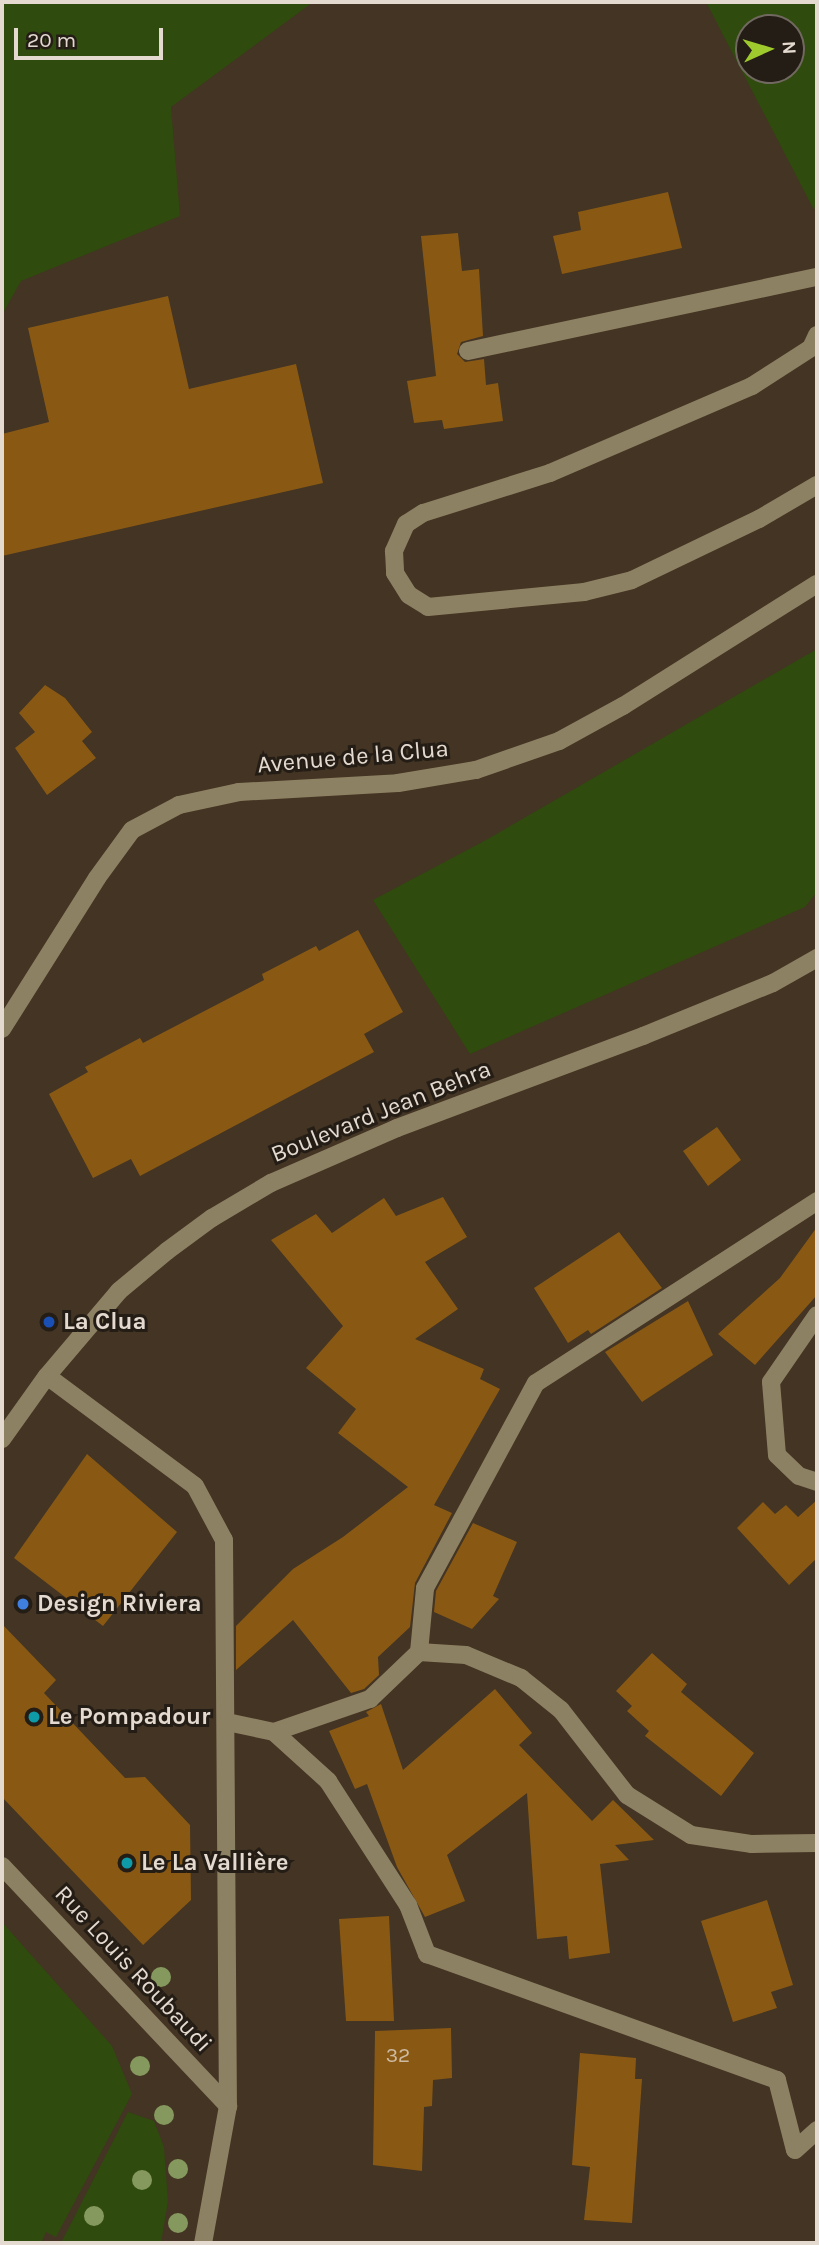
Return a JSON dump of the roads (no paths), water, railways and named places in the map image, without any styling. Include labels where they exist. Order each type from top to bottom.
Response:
[{"type":"street","points":[[468,351],[817,276]]},
{"type":"street","points":[[817,335],[811,348],[752,386],[550,473],[423,513],[406,524],[394,551],[395,573],[409,595],[428,607],[584,592],[632,580],[759,519],[817,485]]},
{"type":"street","name":"Avenue de la Clua","points":[[2,1029],[97,878],[132,830],[179,805],[239,792],[398,783],[476,770],[559,741],[612,712],[817,584]]},
{"type":"street","name":"Boulevard Jean Behra","points":[[2,1439],[47,1376],[119,1292],[167,1251],[271,1183],[397,1128],[761,988],[817,958]]},
{"type":"street","points":[[274,1732],[370,1699],[419,1652],[425,1588],[536,1383],[817,1201]]},
{"type":"street","points":[[817,1315],[771,1382],[777,1455],[799,1476],[817,1482]]},
{"type":"street","points":[[47,1376],[195,1486],[224,1540],[227,1722],[224,1886],[228,2106],[203,2243]]},
{"type":"street","points":[[419,1652],[466,1655],[521,1678],[561,1710],[627,1795],[691,1835],[752,1844],[817,1843]]},
{"type":"street","points":[[227,1722],[274,1732],[328,1782],[408,1905],[428,1954],[777,2080],[795,2150],[817,2130]]},
{"type":"street","name":"Rue Louis Roubaudi","points":[[2,1866],[228,2106]]},
{"type":"place","name":"La Clua","points":[[49,1322]]},
{"type":"place","name":"Design Riviera","points":[[23,1604]]},
{"type":"place","name":"Le Pompadour","points":[[34,1717]]},
{"type":"place","name":"Le La Vallière","points":[[127,1863]]}]
